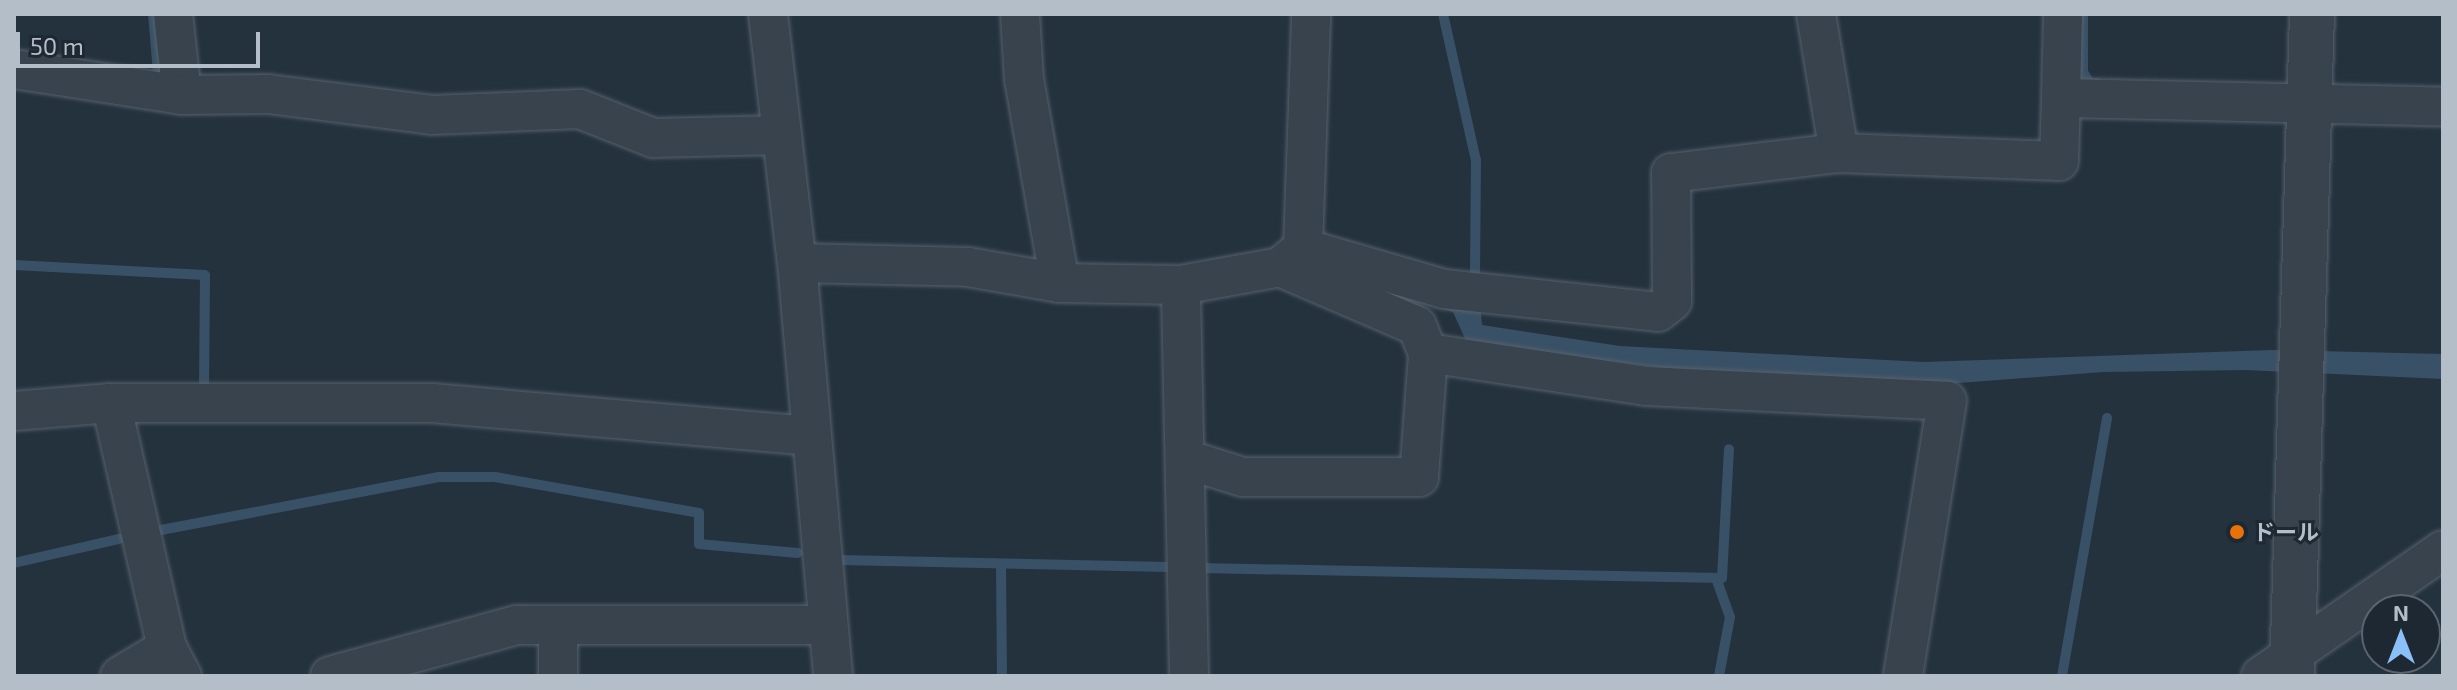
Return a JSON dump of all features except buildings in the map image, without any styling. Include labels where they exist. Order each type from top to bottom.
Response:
[{"type":"street","points":[[173,14],[182,95]]},
{"type":"street","points":[[768,14],[797,263],[809,436],[833,676]]},
{"type":"street","points":[[1020,14],[1024,79],[1060,283]]},
{"type":"street","points":[[1292,257],[1311,14]]},
{"type":"street","points":[[1816,14],[1839,153]]},
{"type":"street","points":[[797,263],[968,267],[1060,283],[1181,285],[1292,257],[1444,289],[1658,312],[1672,301],[1671,173],[1839,153],[2059,161],[2063,14]]},
{"type":"street","points":[[2282,669],[2304,364],[2312,14]]},
{"type":"street","points":[[14,69],[182,95],[268,94],[432,115],[580,109],[653,138],[781,135]]},
{"type":"street","points":[[2061,98],[2443,107]]},
{"type":"street","points":[[1185,459],[1243,477],[1419,477],[1428,353],[1417,326],[1292,257]]},
{"type":"street","points":[[1181,285],[1189,676]]},
{"type":"street","points":[[1428,353],[1645,386],[1947,401],[1903,676]]},
{"type":"street","points":[[14,411],[111,403],[432,403],[809,436]]},
{"type":"street","points":[[111,403],[174,662],[120,676]]},
{"type":"street","points":[[2282,669],[2443,550]]},
{"type":"street","points":[[330,676],[517,625],[828,625]]},
{"type":"street","points":[[558,625],[558,676]]},
{"type":"water","points":[[1314,269],[1480,302],[1482,325],[1620,346],[1923,362],[2272,350],[2443,354],[2443,379],[2247,370],[2103,372],[1920,386],[1729,376],[1467,343],[1453,312]]},
{"type":"waterway","points":[[149,78],[158,73],[153,14]]},
{"type":"waterway","points":[[1443,14],[1476,160],[1475,284]]},
{"type":"waterway","points":[[2083,14],[2083,72],[2090,83],[2097,83]]},
{"type":"waterway","points":[[14,265],[205,275],[204,387]]},
{"type":"waterway","points":[[2062,676],[2107,418]]},
{"type":"waterway","points":[[1200,568],[1722,578],[1729,449]]},
{"type":"waterway","points":[[161,530],[439,477],[495,477],[699,513],[699,544],[798,553]]},
{"type":"waterway","points":[[14,563],[119,539]]},
{"type":"waterway","points":[[839,560],[1168,567]]},
{"type":"waterway","points":[[1001,564],[1002,676]]},
{"type":"waterway","points":[[1716,578],[1730,617],[1719,676]]},
{"type":"place","name":"ドール","points":[[2237,532]]}]
